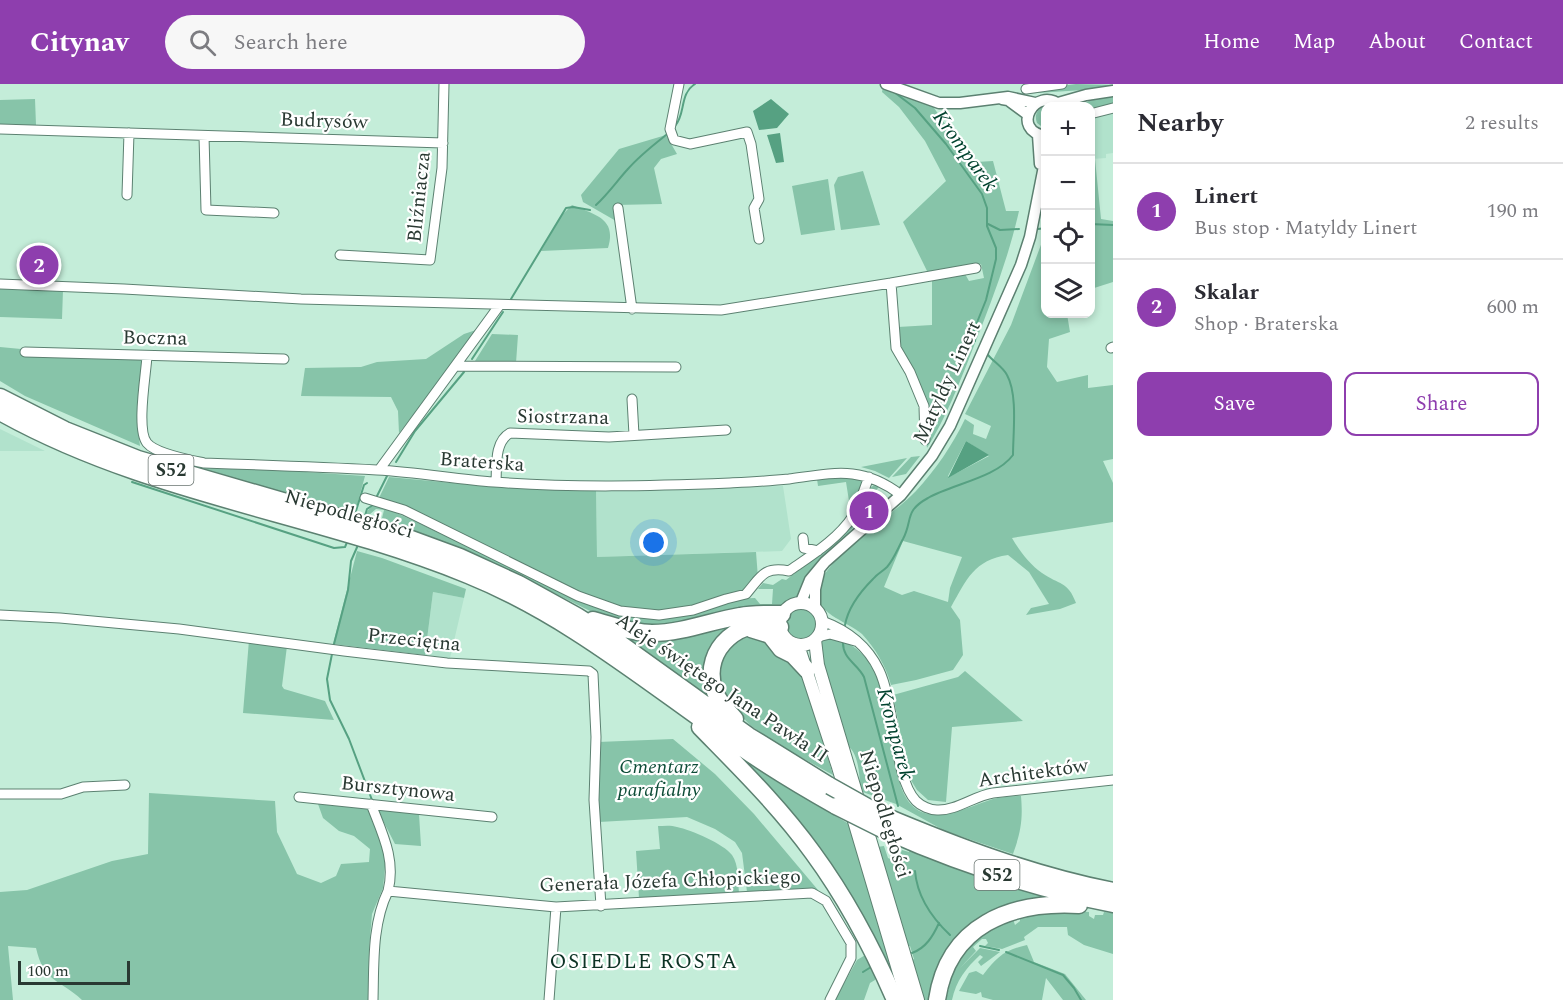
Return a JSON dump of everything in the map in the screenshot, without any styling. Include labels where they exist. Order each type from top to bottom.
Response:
[{"type":"highway","name":"Niepodległości","points":[[0,397],[64,430],[138,459],[348,527]]},
{"type":"highway","name":"Niepodległości","points":[[0,412],[44,436],[140,474],[433,547],[527,588],[577,616]]},
{"type":"highway","name":"Niepodległości","points":[[366,532],[405,551],[470,576],[540,610],[603,648],[668,694]]},
{"type":"highway","points":[[577,616],[629,630],[651,633],[676,631],[762,613],[781,621]]},
{"type":"highway","name":"Aleje świętego Jana Pawła II","points":[[577,616],[656,668],[749,736],[880,814],[948,843],[1017,867],[1113,891]]},
{"type":"highway","points":[[749,736],[714,690],[711,676],[712,662],[717,651],[733,633],[758,624],[781,621]]},
{"type":"highway","points":[[744,628],[770,635],[781,649],[793,655],[807,670]]},
{"type":"highway","points":[[668,694],[762,790],[813,852],[879,963],[895,1000]]},
{"type":"highway","name":"Aleje świętego Jana Pawła II","points":[[668,694],[747,752],[836,806],[886,831],[993,874],[1113,905]]},
{"type":"highway","points":[[937,1000],[941,980],[955,952],[970,935],[994,917],[1016,909],[1041,905],[1113,905]]},
{"type":"main road","points":[[801,602],[815,608],[822,621],[821,632],[816,638],[807,644],[798,645],[784,637],[781,621],[792,604],[801,602]]},
{"type":"main road","name":"Niepodległości","points":[[816,638],[818,666],[918,1000]]},
{"type":"main road","name":"Niepodległości","points":[[798,645],[907,1000]]},
{"type":"street","name":"Bliźniacza","points":[[340,255],[430,260],[442,168],[444,84]]},
{"type":"street","points":[[679,84],[670,129],[674,140],[690,144],[747,132],[752,144],[759,199],[754,208],[759,239]]},
{"type":"street","points":[[886,84],[939,103],[960,103],[992,98],[1017,98],[1035,103],[1049,99],[1054,102]]},
{"type":"street","points":[[1026,89],[1062,84]]},
{"type":"street","points":[[1065,102],[1078,96],[1113,91]]},
{"type":"street","points":[[1082,102],[1095,94]]},
{"type":"street","points":[[992,98],[1008,100],[1027,114],[1029,126],[1041,135]]},
{"type":"street","points":[[1027,114],[1035,103]]},
{"type":"street","points":[[1095,113],[1113,108]]},
{"type":"street","name":"Budrysów","points":[[0,129],[443,143]]},
{"type":"street","points":[[127,195],[129,133]]},
{"type":"street","points":[[204,136],[206,210],[274,213]]},
{"type":"street","name":"Matyldy Linert","points":[[801,602],[810,580],[821,566],[901,495],[932,456],[950,426],[1021,265],[1030,237],[1041,185]]},
{"type":"street","points":[[618,207],[632,309]]},
{"type":"street","points":[[0,284],[301,299],[499,306],[721,310],[976,268]]},
{"type":"street","points":[[891,283],[896,348],[910,372],[924,406],[925,440]]},
{"type":"street","points":[[379,470],[499,306]]},
{"type":"street","name":"Boczna","points":[[25,352],[284,359]]},
{"type":"street","name":"Braterska","points":[[147,356],[142,425],[146,442],[153,448],[204,463],[379,470],[496,482],[647,486],[768,481],[835,473],[853,474],[881,481],[901,495]]},
{"type":"street","points":[[457,366],[676,367]]},
{"type":"street","name":"Siostrzana","points":[[632,399],[634,435]]},
{"type":"street","name":"Siostrzana","points":[[496,482],[499,445],[510,433],[609,437],[726,430]]},
{"type":"street","points":[[365,498],[404,510],[578,596],[620,611],[659,615],[693,610],[746,594],[760,576],[768,571],[779,569],[789,571],[818,551],[848,523],[869,477]]},
{"type":"street","points":[[850,506],[860,498]]},
{"type":"street","points":[[802,538],[804,548],[818,551]]},
{"type":"street","points":[[815,608],[815,589],[821,566]]},
{"type":"street","name":"Przeciętna","points":[[0,615],[179,629],[447,663],[588,671],[593,674],[596,737],[594,800],[601,906]]},
{"type":"street","name":"Architektów","points":[[822,621],[849,632],[872,657],[887,693],[903,776],[916,802],[926,808],[948,809],[982,795],[993,793],[1113,780]]},
{"type":"street","points":[[816,638],[830,634],[860,643]]},
{"type":"street","points":[[0,794],[62,794],[83,787],[125,786]]},
{"type":"street","name":"Bursztynowa","points":[[299,797],[492,816]]},
{"type":"street","points":[[371,804],[390,855],[390,882],[378,921],[375,942],[373,1000]]},
{"type":"street","name":"Generała Józefa Chłopickiego","points":[[388,891],[556,907],[812,893],[826,901],[851,943],[851,958],[830,1000]]},
{"type":"street","points":[[549,1000],[556,907]]},
{"type":"shaded area","points":[[771,99],[789,114],[777,128],[759,130],[753,111]]},
{"type":"shaded area","points":[[1113,110],[1113,153],[1106,154],[1106,158],[1095,159],[1095,115]]},
{"type":"shaded area","points":[[780,133],[784,162],[776,163],[767,135]]},
{"type":"shaded area","points":[[0,429],[45,451],[0,451]]},
{"type":"shaded area","points":[[966,441],[989,455],[948,478]]},
{"type":"shaded area","points":[[783,486],[791,539],[782,551],[597,557],[596,490]]},
{"type":"shaded area","points":[[433,592],[464,598],[450,658],[425,655]]},
{"type":"green space","points":[[1076,84],[1113,85],[1083,90],[1022,94],[1023,91]]},
{"type":"green space","points":[[883,87],[932,105],[963,150],[976,162],[993,161],[1006,211],[1019,211],[1004,265],[979,334],[952,401],[927,448],[926,440],[930,428],[938,424],[937,410],[930,411],[926,408],[901,346],[898,327],[932,325],[932,279],[965,274],[969,281],[984,278],[981,264],[928,273],[903,222],[946,181],[925,141],[899,107],[882,92]]},
{"type":"green space","points":[[1113,94],[1113,106],[1095,111],[1095,102],[1087,102]]},
{"type":"green space","points":[[35,99],[36,125],[0,125],[0,100]]},
{"type":"green space","points":[[1041,108],[1041,126],[1037,123],[1038,111]]},
{"type":"green space","points":[[666,135],[677,154],[661,159],[654,168],[662,204],[616,205],[616,221],[583,202],[581,195],[619,149]]},
{"type":"green space","points":[[1095,159],[1101,219],[1113,221],[1113,282],[1095,288]]},
{"type":"green space","points":[[863,171],[880,225],[841,230],[834,185],[838,177]]},
{"type":"green space","points":[[828,179],[835,230],[801,235],[792,186]]},
{"type":"green space","points":[[572,205],[596,215],[607,224],[610,238],[608,248],[541,251],[562,215]]},
{"type":"green space","points":[[1041,245],[1041,318],[1068,318],[1070,332],[1049,339],[1047,367],[1057,382],[1088,375],[1088,388],[1113,385],[1113,459],[1103,461],[1113,483],[1113,522],[1012,538],[1033,566],[1066,587],[1076,603],[1060,609],[1026,615],[1031,608],[1049,604],[1029,572],[1008,555],[987,561],[973,572],[951,607],[960,620],[963,655],[953,670],[891,685],[880,658],[862,634],[823,608],[818,596],[821,582],[829,568],[842,554],[916,491],[943,457],[965,419],[974,425],[973,434],[986,439],[991,426],[965,414],[1011,325]],"holes":[[[966,441],[989,456],[949,477],[948,476]],[[903,541],[962,557],[950,588],[948,602],[914,591],[902,595],[884,587]]]},
{"type":"green space","points":[[0,289],[63,290],[62,319],[0,317]]},
{"type":"green space","points":[[476,330],[399,433],[398,411],[391,397],[301,396],[305,368],[361,367],[377,362],[426,359],[464,334]]},
{"type":"green space","points":[[492,334],[518,335],[516,363],[475,361]]},
{"type":"green space","points":[[0,347],[21,349],[22,355],[142,360],[137,421],[140,446],[25,396],[0,381]]},
{"type":"green space","points":[[920,456],[906,474],[892,477],[911,457]]},
{"type":"green space","points":[[907,458],[889,478],[861,467]]},
{"type":"green space","points":[[195,468],[261,469],[365,476],[355,513]]},
{"type":"green space","points":[[389,477],[495,487],[596,490],[597,557],[756,552],[758,578],[746,594],[671,610],[646,611],[621,608],[571,588],[379,498]]},
{"type":"green space","points":[[857,478],[863,483],[858,493],[849,501],[846,482],[818,486],[817,479]]},
{"type":"green space","points":[[874,485],[880,486],[865,502],[860,518],[848,534],[816,564],[797,598],[781,608],[648,628],[600,616],[490,561],[388,523],[382,518],[384,510],[376,509],[369,515],[366,514],[375,505],[380,505],[604,611],[628,617],[665,618],[677,617],[748,598],[755,598],[760,604],[772,604],[773,589],[758,589],[763,583],[773,585],[782,579],[786,580],[795,573],[795,569],[834,541]]},
{"type":"green space","points":[[357,551],[466,589],[464,598],[433,592],[425,655],[333,644]]},
{"type":"green space","points":[[802,607],[813,612],[818,623],[813,634],[802,639],[791,634],[786,623],[791,612]]},
{"type":"green space","points":[[740,621],[729,630],[713,701],[619,634]]},
{"type":"green space","points":[[756,633],[802,672],[833,775],[777,744],[750,725],[723,697],[717,666],[720,658],[736,638]]},
{"type":"green space","points":[[834,639],[853,646],[867,660],[877,678],[885,700],[901,787],[909,801],[918,810],[929,814],[941,814],[993,799],[1021,796],[1021,825],[1013,854],[945,831],[896,804],[860,791],[857,760],[848,746],[822,667],[820,644],[824,640]]},
{"type":"green space","points":[[249,640],[287,646],[282,686],[284,689],[325,701],[334,720],[243,713]]},
{"type":"green space","points":[[965,671],[1023,721],[952,727],[946,802],[928,800],[917,790],[909,777],[893,695],[958,677]]},
{"type":"green space","name":"Cmentarz parafialny","points":[[673,739],[715,774],[754,814],[818,890],[809,888],[747,892],[742,853],[735,842],[715,829],[687,817],[599,822],[598,742]]},
{"type":"green space","points":[[718,741],[776,781],[849,824],[902,1000],[874,944]]},
{"type":"green space","points":[[149,793],[275,801],[277,832],[297,874],[321,883],[336,876],[341,864],[369,862],[370,849],[354,836],[339,831],[323,818],[318,804],[368,809],[386,856],[383,888],[372,914],[368,1000],[82,1000],[48,974],[43,968],[36,948],[8,946],[13,1000],[0,1000],[0,892],[27,890],[112,861],[148,854]]},
{"type":"green space","points":[[377,809],[419,814],[421,846],[395,844]]},
{"type":"green space","points":[[658,826],[672,826],[690,831],[715,842],[728,851],[736,864],[739,893],[639,898],[636,851],[660,849]]},
{"type":"green space","points":[[884,846],[888,858],[897,862],[902,850],[909,852],[910,850],[966,872],[1052,899],[976,925],[933,1000],[922,1000],[910,961],[914,959],[910,946],[906,947],[877,847]]},
{"type":"green space","points":[[1064,910],[1089,912],[1089,916],[1094,919],[1095,915],[1103,915],[1104,912],[1113,913],[1113,954],[1084,945],[1068,935],[1067,927],[1038,927],[1024,937],[1025,940],[1002,949],[985,946],[988,943],[986,939],[982,939],[973,947],[976,951],[960,968],[980,948],[1000,952],[981,966],[978,962],[983,957],[980,955],[962,975],[952,1000],[946,1000],[949,987],[947,992],[943,989],[964,947],[1012,916],[1015,925],[1020,921],[1020,915]]},
{"type":"green space","points":[[1027,945],[1034,962],[1065,974],[1086,1000],[1063,1000],[1046,978],[1042,1000],[993,1000],[982,997],[981,992],[976,994],[959,991],[969,973],[976,971],[983,975],[1002,955],[1012,949]]},
{"type":"green space","points":[[867,954],[877,973],[875,980],[870,983],[864,1000],[835,1000],[857,960]]},
{"type":"waterway","points":[[675,126],[681,116],[687,93],[695,84]]},
{"type":"waterway","name":"Kromparek","points":[[894,92],[915,108],[946,144],[982,194],[987,208],[987,226],[996,248],[996,259],[986,300],[972,335],[975,341]]},
{"type":"waterway","points":[[596,205],[636,160],[666,135]]},
{"type":"waterway","points":[[511,299],[566,208],[590,210]]},
{"type":"waterway","points":[[988,224],[1000,230],[1019,229]]},
{"type":"waterway","points":[[1095,224],[1113,225]]},
{"type":"waterway","points":[[472,359],[503,312]]},
{"type":"waterway","name":"Kromparek","points":[[845,625],[849,612],[860,594],[892,561],[915,507],[938,493],[985,475],[1005,463],[1013,455],[1013,393],[1007,375],[988,355]]},
{"type":"waterway","points":[[396,462],[415,431],[464,372]]},
{"type":"waterway","points":[[377,496],[387,476]]},
{"type":"waterway","points":[[132,482],[334,548],[345,547],[348,540]]},
{"type":"waterway","points":[[355,514],[364,485],[367,483]]},
{"type":"waterway","points":[[364,519],[367,509],[373,505]]},
{"type":"waterway","points":[[334,644],[348,590],[351,561],[358,545]]},
{"type":"waterway","name":"Kromparek","points":[[843,641],[847,657],[864,677],[898,806]]},
{"type":"waterway","points":[[332,654],[327,679],[330,700],[349,739],[372,800]]},
{"type":"waterway","name":"Kromparek","points":[[915,871],[926,906],[950,935]]},
{"type":"waterway","points":[[912,953],[928,941],[939,923]]},
{"type":"waterway","name":"Kromparek","points":[[980,946],[999,950]]},
{"type":"waterway","name":"Kromparek","points":[[1006,952],[1063,975],[1081,1000]]},
{"type":"waterway","points":[[863,972],[871,967]]},
{"type":"place","name":"Skalar","points":[[39,265]]},
{"type":"place","name":"Linert","points":[[869,511]]},
{"type":"district","name":"OSIEDLE ROSTA","points":[[644,962]]}]
